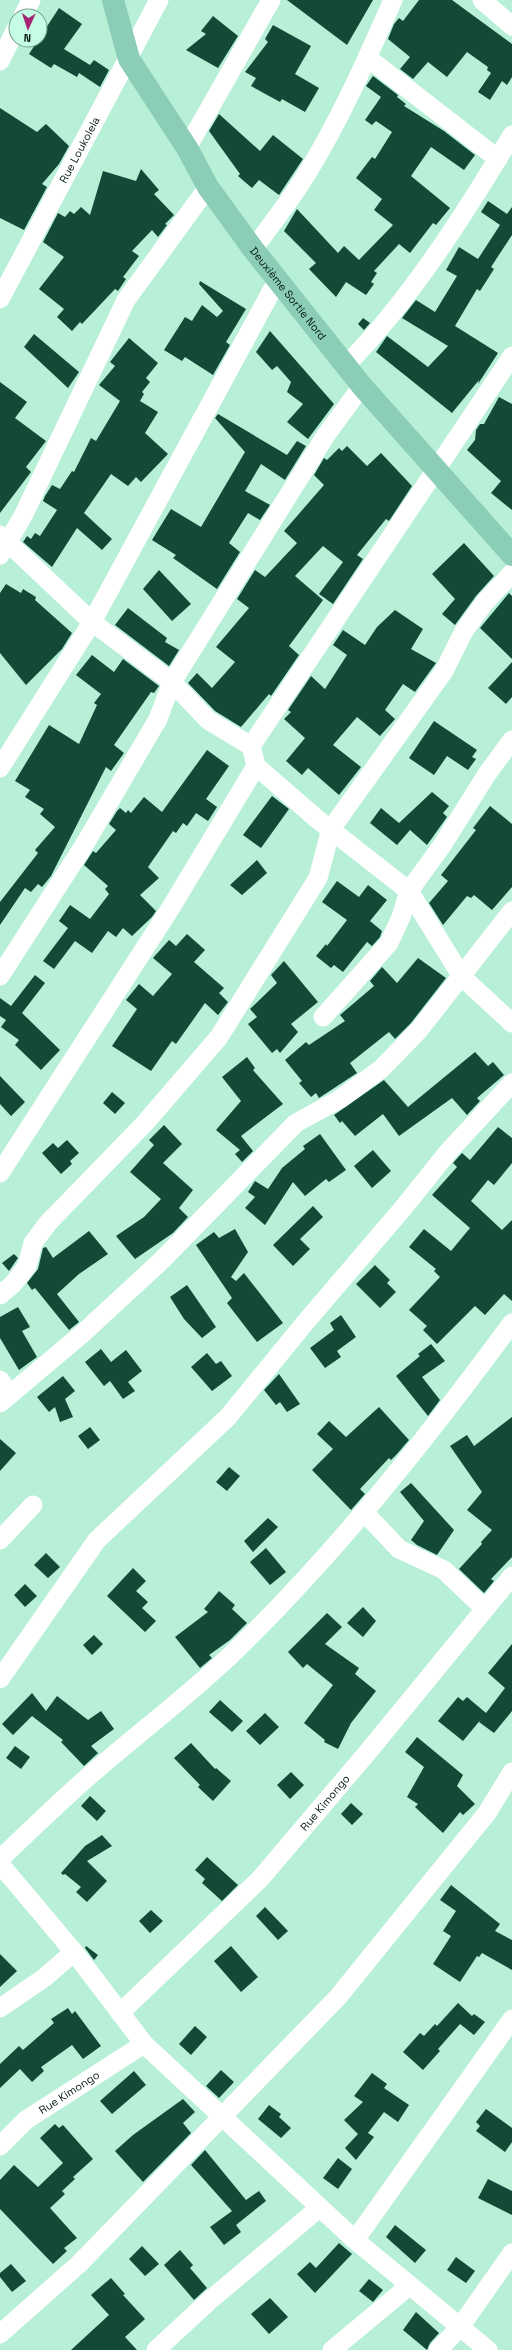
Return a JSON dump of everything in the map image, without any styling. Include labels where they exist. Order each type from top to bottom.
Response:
[{"type":"main road","name":"Deuxième Sortie Nord","points":[[113,0],[129,59],[187,148],[208,187],[277,281],[362,386],[510,549]]},
{"type":"street","name":"Rue Loukolela","points":[[0,299],[47,214],[69,166],[129,59],[158,0]]},
{"type":"street","points":[[187,148],[271,0]]},
{"type":"street","points":[[253,249],[309,170],[368,58],[393,0]]},
{"type":"street","points":[[483,0],[512,26]]},
{"type":"street","points":[[0,61],[8,45]]},
{"type":"street","points":[[368,58],[498,159]]},
{"type":"street","points":[[346,365],[371,340],[427,266],[498,159],[512,135]]},
{"type":"street","points":[[208,187],[126,300],[23,516],[3,544],[92,622],[172,682],[208,720],[251,746],[256,766],[317,819],[409,891],[462,977],[512,1023]]},
{"type":"street","points":[[0,768],[92,622],[277,281]]},
{"type":"street","points":[[251,746],[512,356]]},
{"type":"street","points":[[0,976],[83,847],[158,719],[172,682],[326,435],[362,386]]},
{"type":"street","points":[[0,1295],[13,1284],[27,1266],[33,1243],[48,1223],[145,1123],[219,1037],[318,878],[331,829],[444,671],[464,631],[485,602],[512,573]]},
{"type":"street","points":[[323,1017],[389,943],[401,917],[409,891],[442,844],[487,774],[512,740]]},
{"type":"street","points":[[0,1173],[170,909],[256,766]]},
{"type":"street","points":[[0,1380],[5,1399],[161,1261],[296,1123],[340,1099],[381,1069],[419,1030],[462,977],[512,911]]},
{"type":"street","points":[[0,1679],[97,1540],[228,1417],[304,1324],[404,1208],[448,1152],[512,1083]]},
{"type":"street","points":[[0,1859],[94,1771],[234,1652],[310,1574],[364,1512],[458,1396],[512,1322]]},
{"type":"street","points":[[0,1540],[33,1505]]},
{"type":"street","points":[[364,1512],[399,1549],[444,1570],[484,1608]]},
{"type":"street","name":"Rue Kimongo","points":[[120,2013],[190,1943],[260,1880],[367,1753],[484,1608],[512,1576]]},
{"type":"street","points":[[0,2334],[80,2262],[223,2117],[338,1997],[487,1813],[512,1772]]},
{"type":"street","points":[[0,1864],[74,1952],[144,2044],[319,2208],[355,2240],[488,2350]]},
{"type":"street","points":[[0,2008],[44,1978],[74,1952]]},
{"type":"street","points":[[355,2240],[512,2019]]},
{"type":"street","name":"Rue Kimongo","points":[[0,2146],[26,2120],[144,2044]]},
{"type":"street","points":[[156,2350],[209,2301],[319,2208]]},
{"type":"street","points":[[438,2350],[460,2327],[512,2253]]},
{"type":"street","points":[[332,2350],[410,2286]]},
{"type":"building","points":[[287,0],[373,0],[347,45]]},
{"type":"building","points":[[419,0],[452,0],[512,44],[512,77],[507,85],[502,81],[490,100],[478,92],[491,73],[487,70],[488,67],[467,52],[447,77],[428,62],[413,79],[400,69],[410,57],[388,39],[394,24],[399,18],[403,21]]},
{"type":"building","points":[[59,8],[82,24],[64,49],[90,65],[94,60],[109,70],[100,87],[79,73],[77,77],[54,64],[51,68],[29,54],[33,48],[48,48],[48,25]]},
{"type":"building","points":[[213,16],[238,36],[218,68],[186,50],[206,34],[201,31]]},
{"type":"building","points":[[273,25],[311,46],[295,74],[319,88],[305,112],[282,99],[280,102],[251,86],[256,78],[245,72],[268,42],[265,39]]},
{"type":"building","points":[[373,76],[398,95],[397,97],[406,104],[404,106],[444,131],[475,155],[464,170],[431,147],[411,176],[450,208],[436,225],[433,223],[410,253],[399,244],[374,271],[377,273],[371,282],[374,284],[366,295],[346,282],[336,297],[309,269],[316,263],[284,231],[297,209],[338,253],[344,246],[359,260],[393,225],[374,210],[382,199],[356,178],[372,157],[375,159],[392,132],[376,121],[372,125],[365,120],[381,97],[366,86]]},
{"type":"building","points":[[0,108],[37,132],[46,124],[69,146],[59,164],[42,184],[47,187],[24,230],[0,218]]},
{"type":"building","points":[[219,114],[260,151],[273,135],[303,159],[279,195],[259,180],[252,188],[238,176],[240,174],[209,131]]},
{"type":"building","points":[[141,169],[159,190],[154,194],[174,215],[165,224],[167,225],[158,237],[152,230],[132,251],[139,256],[123,277],[126,279],[118,291],[115,289],[82,324],[80,322],[72,331],[57,317],[64,309],[39,289],[64,257],[43,242],[58,213],[65,217],[70,211],[74,214],[81,207],[90,215],[103,171],[136,181]]},
{"type":"building","points":[[488,201],[507,214],[512,207],[512,235],[491,267],[494,269],[480,291],[477,289],[455,326],[498,353],[478,384],[479,380],[452,413],[376,352],[387,336],[428,367],[448,346],[402,318],[416,300],[435,312],[457,276],[446,270],[459,247],[478,259],[500,225],[481,212]]},
{"type":"building","points":[[200,281],[246,309],[226,342],[230,345],[213,375],[185,357],[182,361],[164,350],[185,317],[192,321],[202,305],[217,317],[223,311],[199,284]]},
{"type":"building","points":[[363,318],[370,323],[364,330],[358,324]]},
{"type":"building","points":[[270,331],[334,404],[308,439],[287,422],[303,404],[287,392],[291,382],[277,366],[272,370],[256,352]]},
{"type":"building","points":[[34,334],[79,372],[68,388],[24,347]]},
{"type":"building","points":[[129,338],[158,363],[146,378],[150,382],[142,392],[144,394],[140,401],[158,412],[145,433],[168,454],[141,482],[136,477],[128,486],[111,474],[84,513],[112,539],[102,550],[77,528],[52,567],[23,542],[27,536],[31,539],[35,533],[40,536],[57,510],[43,501],[45,496],[52,485],[60,489],[72,471],[74,472],[91,438],[96,441],[120,401],[99,385],[115,366],[110,362]]},
{"type":"building","points":[[0,382],[27,402],[15,418],[46,441],[26,467],[31,472],[0,513]]},
{"type":"building","points":[[499,397],[512,404],[512,510],[491,493],[501,481],[467,450],[475,440],[476,430],[480,424],[484,424]]},
{"type":"building","points":[[218,414],[287,455],[297,441],[306,446],[285,480],[261,464],[245,491],[270,505],[260,520],[248,513],[229,543],[240,552],[217,589],[173,558],[176,555],[152,540],[171,509],[201,527],[245,452],[215,418]]},
{"type":"building","points":[[347,446],[367,466],[381,453],[412,486],[389,521],[386,519],[357,555],[363,559],[333,604],[319,594],[343,562],[323,546],[295,576],[323,600],[289,646],[299,655],[271,696],[269,694],[241,727],[215,711],[188,683],[197,673],[212,688],[235,662],[216,647],[249,608],[237,599],[255,570],[265,577],[297,543],[284,531],[324,485],[314,475],[324,458],[327,460],[339,448],[342,451]]},
{"type":"building","points":[[464,543],[494,576],[476,596],[455,625],[442,614],[455,599],[432,574]]},
{"type":"building","points":[[159,570],[191,604],[172,621],[143,589]]},
{"type":"building","points":[[6,584],[21,593],[23,589],[36,597],[35,600],[72,633],[62,649],[26,685],[0,653],[0,593]]},
{"type":"building","points":[[509,593],[512,596],[512,659],[480,628]]},
{"type":"building","points":[[128,608],[167,638],[165,642],[179,650],[169,666],[115,625]]},
{"type":"building","points":[[395,610],[423,629],[411,649],[436,663],[415,692],[403,684],[385,710],[395,719],[380,736],[357,717],[333,745],[361,767],[339,795],[308,768],[302,775],[286,761],[305,738],[284,719],[291,712],[288,710],[311,676],[325,689],[347,655],[333,645],[343,630],[365,645],[377,627]]},
{"type":"building","points":[[92,655],[114,672],[123,659],[159,686],[154,693],[151,692],[114,745],[124,753],[111,771],[106,767],[51,876],[42,887],[38,884],[31,892],[25,888],[0,925],[0,902],[38,853],[35,850],[55,827],[40,814],[44,809],[25,797],[30,790],[15,781],[49,725],[79,744],[97,705],[94,703],[101,694],[76,675]]},
{"type":"building","points":[[512,662],[512,697],[506,704],[488,688]]},
{"type":"building","points":[[434,721],[477,750],[472,757],[476,759],[468,770],[447,756],[434,775],[409,758]]},
{"type":"building","points":[[207,750],[229,766],[206,799],[217,807],[208,821],[196,813],[187,826],[183,823],[176,833],[173,831],[148,867],[159,878],[140,895],[156,911],[152,917],[132,936],[123,928],[116,937],[108,931],[92,953],[75,941],[54,969],[43,961],[68,928],[59,921],[70,905],[90,919],[109,894],[105,889],[108,886],[84,865],[93,851],[96,853],[116,830],[109,824],[117,811],[120,808],[126,813],[128,810],[131,813],[144,797],[162,812]]},
{"type":"building","points":[[432,792],[449,806],[443,813],[447,817],[427,845],[410,830],[397,845],[370,823],[381,808],[399,823]]},
{"type":"building","points":[[272,796],[289,809],[261,848],[243,835]]},
{"type":"building","points":[[490,806],[512,824],[512,887],[492,910],[474,895],[471,898],[467,896],[443,925],[429,903],[448,881],[441,875],[476,830],[473,828]]},
{"type":"building","points":[[257,860],[267,873],[242,895],[230,885]]},
{"type":"building","points":[[337,881],[359,897],[368,885],[387,900],[370,921],[382,931],[380,937],[372,946],[367,942],[343,972],[334,965],[331,968],[316,956],[326,944],[327,946],[347,920],[322,902]]},
{"type":"building","points":[[187,934],[205,950],[194,962],[224,988],[219,993],[228,1002],[218,1015],[205,1003],[176,1044],[172,1041],[151,1071],[112,1046],[137,1009],[126,1000],[139,984],[153,996],[172,974],[153,958],[169,940],[176,946]]},
{"type":"building","points":[[418,958],[446,978],[411,1023],[395,1039],[389,1032],[350,1063],[357,1073],[319,1098],[316,1093],[311,1097],[299,1083],[302,1081],[285,1060],[306,1042],[309,1045],[345,1021],[340,1015],[374,986],[370,981],[382,967],[397,983]]},
{"type":"building","points":[[284,961],[318,1002],[291,1024],[298,1032],[280,1053],[277,1049],[272,1053],[248,1024],[257,1017],[250,1009],[277,983],[271,975]]},
{"type":"building","points":[[35,975],[45,983],[22,1013],[60,1050],[41,1070],[15,1045],[19,1040],[1,1027],[6,1020],[0,1016],[0,998],[11,1006]]},
{"type":"building","points":[[475,1052],[488,1066],[493,1062],[504,1075],[477,1098],[480,1101],[467,1115],[452,1098],[399,1136],[383,1114],[355,1136],[342,1121],[340,1123],[334,1115],[384,1080],[408,1107]]},
{"type":"building","points":[[247,1057],[255,1068],[253,1070],[283,1104],[241,1136],[253,1151],[242,1162],[235,1154],[240,1150],[216,1130],[241,1101],[222,1077]]},
{"type":"building","points":[[0,1076],[25,1102],[11,1116],[0,1104]]},
{"type":"building","points":[[112,1092],[125,1103],[115,1114],[103,1103]]},
{"type":"building","points":[[164,1125],[182,1144],[163,1163],[193,1190],[179,1208],[188,1217],[173,1233],[135,1259],[116,1236],[144,1217],[161,1199],[130,1172],[154,1145],[149,1140]]},
{"type":"building","points":[[498,1127],[512,1138],[512,1163],[494,1185],[488,1180],[471,1201],[502,1230],[512,1220],[512,1301],[504,1294],[485,1315],[475,1306],[437,1344],[423,1330],[427,1326],[409,1310],[440,1277],[434,1271],[436,1269],[409,1247],[424,1229],[451,1251],[470,1228],[432,1195],[457,1167],[453,1163],[462,1153],[470,1160]]},
{"type":"building","points":[[320,1134],[346,1170],[329,1182],[326,1179],[305,1196],[293,1182],[265,1225],[245,1208],[255,1197],[248,1192],[255,1181],[268,1189],[282,1168],[305,1149],[303,1146]]},
{"type":"building","points":[[67,1140],[79,1153],[70,1161],[72,1164],[61,1174],[42,1153],[53,1143],[58,1148]]},
{"type":"building","points":[[373,1150],[391,1171],[372,1188],[354,1166]]},
{"type":"building","points":[[313,1206],[323,1217],[300,1239],[310,1249],[293,1266],[273,1245]]},
{"type":"building","points":[[235,1229],[248,1252],[231,1277],[236,1281],[244,1273],[283,1323],[257,1342],[227,1303],[232,1298],[196,1245],[214,1232],[219,1238]]},
{"type":"building","points":[[89,1231],[108,1254],[79,1274],[57,1294],[79,1322],[69,1330],[35,1288],[32,1290],[27,1283],[38,1269],[43,1248],[46,1247],[53,1258]]},
{"type":"building","points":[[14,1254],[18,1258],[9,1271],[2,1263]]},
{"type":"building","points":[[375,1265],[390,1280],[387,1283],[396,1292],[380,1308],[356,1284]]},
{"type":"building","points":[[187,1285],[216,1327],[202,1338],[184,1319],[170,1297]]},
{"type":"building","points":[[18,1307],[30,1327],[22,1331],[37,1357],[19,1370],[0,1338],[0,1317]]},
{"type":"building","points":[[341,1315],[356,1337],[337,1351],[341,1357],[325,1368],[310,1348],[334,1330],[330,1323]]},
{"type":"building","points":[[431,1344],[445,1361],[422,1377],[440,1400],[428,1416],[396,1376],[420,1356],[418,1354]]},
{"type":"building","points":[[101,1349],[111,1362],[126,1350],[142,1371],[128,1382],[135,1391],[123,1399],[110,1381],[104,1386],[85,1362]]},
{"type":"building","points":[[207,1353],[216,1364],[221,1361],[232,1376],[212,1391],[191,1367]]},
{"type":"building","points":[[279,1374],[300,1404],[287,1412],[280,1402],[276,1405],[264,1390]]},
{"type":"building","points":[[63,1376],[75,1391],[65,1399],[73,1417],[60,1422],[55,1407],[49,1412],[37,1397]]},
{"type":"building","points":[[379,1407],[409,1440],[391,1460],[389,1458],[360,1489],[365,1494],[351,1510],[312,1470],[333,1449],[317,1434],[329,1421],[346,1437]]},
{"type":"building","points":[[512,1417],[512,1557],[491,1579],[494,1581],[484,1593],[459,1569],[482,1544],[481,1542],[492,1530],[467,1510],[482,1492],[450,1446],[467,1435],[474,1446]]},
{"type":"building","points":[[90,1427],[100,1440],[88,1449],[78,1436]]},
{"type":"building","points":[[0,1439],[16,1453],[0,1471]]},
{"type":"building","points":[[229,1467],[240,1476],[227,1491],[216,1482]]},
{"type":"building","points":[[411,1483],[454,1530],[437,1555],[417,1545],[411,1540],[424,1521],[400,1492]]},
{"type":"building","points":[[268,1518],[278,1527],[253,1552],[244,1541]]},
{"type":"building","points":[[266,1548],[286,1572],[270,1585],[250,1562]]},
{"type":"building","points":[[46,1553],[60,1567],[48,1578],[34,1565]]},
{"type":"building","points":[[133,1568],[146,1581],[136,1591],[148,1602],[142,1608],[156,1621],[145,1632],[107,1596]]},
{"type":"building","points":[[25,1584],[37,1596],[25,1607],[14,1595]]},
{"type":"building","points":[[219,1591],[235,1605],[232,1609],[247,1623],[230,1640],[209,1655],[212,1658],[200,1668],[175,1637],[208,1612],[204,1609]]},
{"type":"building","points":[[363,1607],[376,1621],[363,1637],[347,1623]]},
{"type":"building","points":[[327,1613],[342,1627],[325,1644],[359,1668],[355,1674],[376,1691],[351,1723],[338,1749],[324,1742],[325,1740],[304,1723],[333,1685],[307,1664],[303,1668],[288,1652]]},
{"type":"building","points":[[94,1635],[103,1644],[92,1655],[83,1645]]},
{"type":"building","points":[[512,1644],[512,1711],[494,1733],[479,1722],[482,1718],[463,1741],[438,1721],[458,1697],[463,1701],[467,1697],[486,1713],[505,1688],[488,1673]]},
{"type":"building","points":[[32,1693],[46,1711],[57,1696],[88,1720],[101,1711],[114,1729],[91,1746],[98,1753],[84,1766],[61,1742],[63,1740],[32,1716],[13,1735],[2,1724]]},
{"type":"building","points":[[220,1700],[243,1721],[232,1732],[209,1712]]},
{"type":"building","points":[[265,1713],[279,1727],[260,1745],[246,1731]]},
{"type":"building","points":[[417,1737],[463,1775],[457,1786],[475,1804],[463,1815],[460,1812],[443,1833],[415,1807],[418,1804],[407,1797],[424,1767],[405,1752]]},
{"type":"building","points":[[191,1743],[215,1769],[216,1768],[231,1781],[213,1801],[198,1787],[200,1785],[174,1758]]},
{"type":"building","points":[[15,1746],[30,1757],[21,1769],[6,1758]]},
{"type":"building","points":[[291,1772],[304,1785],[290,1799],[277,1785]]},
{"type":"building","points":[[90,1796],[106,1811],[97,1821],[81,1806]]},
{"type":"building","points":[[351,1803],[363,1814],[352,1825],[341,1814]]},
{"type":"building","points":[[102,1835],[112,1846],[87,1861],[107,1881],[87,1902],[76,1892],[81,1887],[65,1874],[63,1875],[61,1873],[85,1846]]},
{"type":"building","points":[[207,1857],[238,1885],[222,1901],[202,1883],[205,1879],[195,1870]]},
{"type":"building","points":[[451,1885],[500,1924],[495,1931],[512,1940],[512,1970],[482,1953],[479,1957],[477,1956],[460,1982],[433,1964],[451,1936],[443,1931],[456,1911],[440,1900]]},
{"type":"building","points":[[265,1907],[288,1931],[278,1940],[256,1916]]},
{"type":"building","points":[[151,1910],[163,1921],[150,1933],[139,1921]]},
{"type":"building","points":[[86,1946],[98,1955],[94,1960],[85,1948]]},
{"type":"building","points":[[231,1946],[258,1977],[241,1992],[214,1961]]},
{"type":"building","points":[[0,1954],[17,1971],[0,1987]]},
{"type":"building","points":[[458,2003],[472,2016],[474,2014],[485,2022],[474,2035],[460,2024],[438,2049],[440,2051],[423,2070],[403,2052],[420,2033],[424,2036],[435,2024],[437,2026]]},
{"type":"building","points":[[68,2008],[72,2014],[75,2011],[101,2046],[83,2059],[72,2045],[41,2067],[44,2071],[32,2082],[20,2069],[0,2088],[0,2064],[19,2046],[23,2050],[54,2023],[51,2019]]},
{"type":"building","points":[[195,2026],[207,2037],[191,2055],[179,2044]]},
{"type":"building","points":[[221,2070],[234,2082],[219,2098],[206,2086]]},
{"type":"building","points":[[134,2071],[146,2085],[112,2114],[100,2101]]},
{"type":"building","points":[[372,2073],[387,2084],[384,2088],[409,2105],[398,2122],[384,2112],[368,2133],[374,2137],[356,2160],[345,2148],[358,2134],[344,2120],[363,2102],[354,2096]]},
{"type":"building","points":[[183,2099],[195,2112],[183,2123],[191,2133],[143,2182],[115,2151],[133,2135]]},
{"type":"building","points":[[269,2105],[281,2114],[279,2117],[291,2128],[281,2138],[258,2119]]},
{"type":"building","points":[[486,2109],[512,2128],[512,2142],[505,2152],[476,2131],[480,2126],[476,2122]]},
{"type":"building","points":[[55,2124],[59,2128],[63,2125],[93,2159],[73,2177],[75,2179],[62,2191],[65,2194],[50,2208],[77,2238],[64,2248],[67,2251],[53,2264],[0,2209],[0,2180],[14,2165],[38,2187],[63,2163],[40,2138]]},
{"type":"building","points":[[205,2150],[246,2200],[259,2191],[266,2201],[236,2225],[241,2232],[224,2245],[210,2227],[232,2211],[191,2165]]},
{"type":"building","points":[[338,2158],[352,2169],[338,2189],[323,2178]]},
{"type":"building","points":[[488,2179],[512,2191],[512,2215],[478,2198]]},
{"type":"building","points":[[395,2225],[426,2250],[415,2263],[386,2237]]},
{"type":"building","points":[[339,2243],[352,2254],[315,2293],[297,2274],[310,2262],[316,2268]]},
{"type":"building","points":[[142,2246],[159,2264],[145,2276],[129,2259]]},
{"type":"building","points":[[180,2250],[193,2265],[190,2268],[207,2288],[194,2300],[164,2265]]},
{"type":"building","points":[[456,2257],[475,2271],[466,2283],[447,2270]]},
{"type":"building","points":[[11,2264],[26,2281],[12,2292],[0,2277],[0,2273]]},
{"type":"building","points":[[111,2278],[125,2294],[123,2295],[145,2319],[125,2337],[137,2350],[71,2350],[109,2315],[91,2295]]},
{"type":"building","points":[[369,2279],[383,2290],[373,2302],[359,2291]]},
{"type":"building","points":[[270,2298],[288,2317],[269,2334],[251,2314]]},
{"type":"building","points":[[416,2312],[439,2333],[430,2343],[427,2350],[403,2330]]}]
